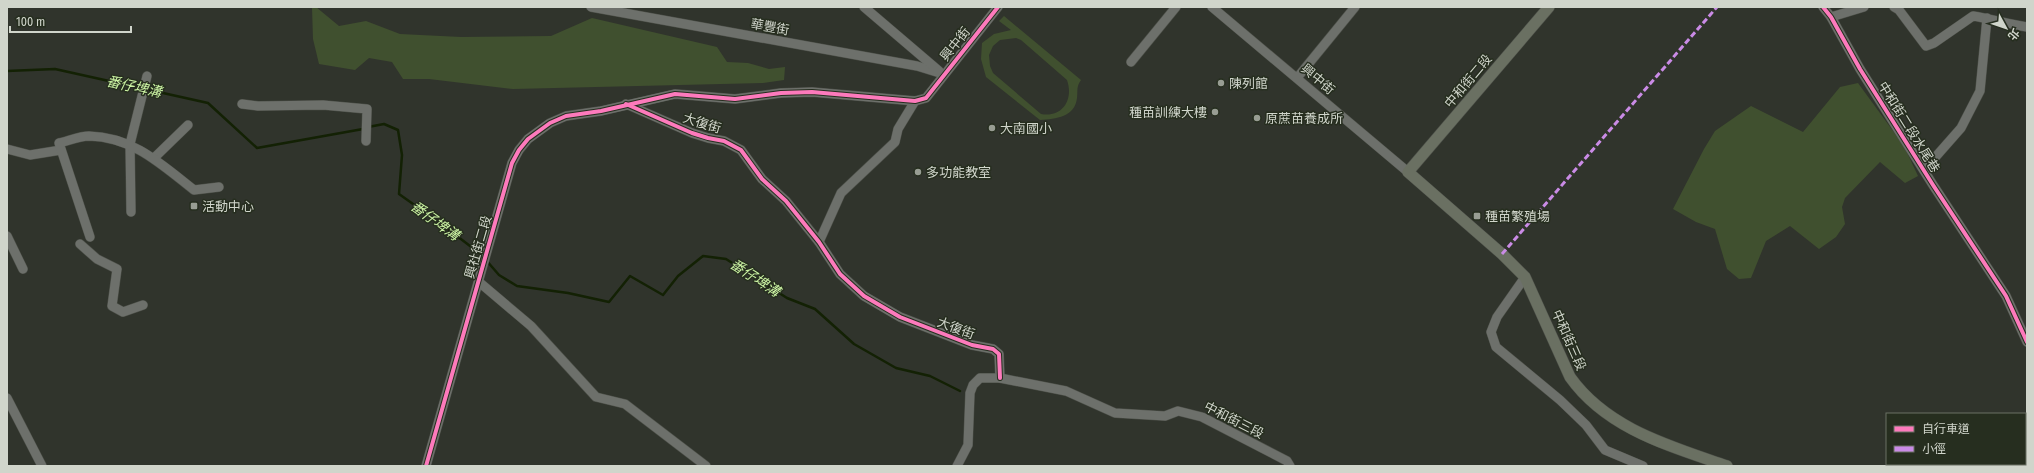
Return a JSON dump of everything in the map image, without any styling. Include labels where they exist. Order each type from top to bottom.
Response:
[{"type":"main road","name":"中和街二段","points":[[1408,172],[1548,7]]},
{"type":"main road","name":"中和街三段","points":[[1408,172],[1502,254],[1525,277],[1570,377],[1582,392],[1608,414],[1656,442],[1727,466]]},
{"type":"street","name":"華豐街","points":[[591,7],[917,66],[943,74]]},
{"type":"street","points":[[819,242],[841,192],[895,142],[898,129],[915,101],[926,98],[943,74],[864,7]]},
{"type":"street","name":"興中街","points":[[943,74],[998,7]]},
{"type":"street","points":[[1131,62],[1176,7]]},
{"type":"street","name":"興中街","points":[[1212,7],[1408,172]]},
{"type":"street","points":[[1297,78],[1356,7]]},
{"type":"street","name":"中和街二段水尾巷","points":[[1823,7],[1831,17],[1860,69],[2006,296],[2027,342]]},
{"type":"street","points":[[1831,17],[1864,7]]},
{"type":"street","points":[[1894,7],[1899,10],[1926,46],[1934,43],[1973,16],[2027,27]]},
{"type":"street","points":[[1924,170],[1961,128],[1980,91],[1987,18]]},
{"type":"street","points":[[131,212],[130,144],[147,76]]},
{"type":"street","name":"大復街","points":[[626,104],[675,94],[735,99],[781,93],[812,92],[915,101]]},
{"type":"street","points":[[242,104],[258,106],[323,105],[367,109],[366,141]]},
{"type":"street","name":"大復街","points":[[626,104],[708,138],[724,140],[741,150],[762,179],[786,201],[819,242],[840,274],[864,296],[900,317],[933,331],[972,345],[993,349],[999,354],[1000,378]]},
{"type":"street","name":"興社街二段","points":[[426,466],[512,164],[519,150],[528,139],[550,123],[566,116],[601,111],[626,104]]},
{"type":"street","points":[[154,158],[188,125]]},
{"type":"street","points":[[90,237],[59,143],[88,136],[130,144],[154,158],[194,190],[219,188]]},
{"type":"street","points":[[7,149],[30,155],[61,150]]},
{"type":"street","points":[[7,236],[23,269]]},
{"type":"street","points":[[80,244],[97,259],[117,269],[112,306],[123,312],[143,305]]},
{"type":"street","points":[[1525,277],[1497,317],[1491,332],[1496,347],[1560,400],[1586,425],[1605,450],[1643,466]]},
{"type":"street","points":[[479,282],[532,326],[596,397],[625,404],[706,466]]},
{"type":"street","name":"中和街三段","points":[[957,466],[968,445],[970,394],[973,385],[980,378],[1000,378],[1066,391],[1115,413],[1165,416],[1178,410],[1202,417],[1287,461],[1290,466]]},
{"type":"street","points":[[7,398],[42,466]]},
{"type":"green space","points":[[312,7],[316,7],[339,26],[366,21],[400,34],[461,37],[551,36],[592,18],[717,47],[727,62],[748,63],[769,69],[785,67],[784,80],[763,83],[513,89],[429,79],[403,79],[392,62],[369,58],[355,70],[319,64],[313,39]]},
{"type":"green space","points":[[1004,16],[1081,80],[1079,82],[1075,104],[1069,113],[1058,118],[1040,120],[986,77],[981,59],[982,43],[994,34],[1011,30],[999,21]],"holes":[[[1016,38],[1021,40],[1067,80],[1069,87],[1067,101],[1064,106],[1055,113],[1048,115],[1041,114],[993,73],[990,66],[989,55],[993,46],[1000,40]]]},
{"type":"green space","points":[[1858,83],[1904,146],[1918,176],[1905,183],[1880,162],[1845,198],[1842,207],[1845,224],[1836,237],[1819,249],[1790,226],[1766,241],[1751,278],[1739,279],[1727,269],[1715,229],[1696,222],[1673,209],[1704,149],[1715,131],[1751,106],[1803,132],[1840,87]]},
{"type":"waterway","name":"番仔埤溝","points":[[7,71],[55,69],[208,103],[257,148],[363,129]]},
{"type":"waterway","name":"番仔埤溝","points":[[368,127],[384,124],[398,130],[402,155],[399,194],[483,256]]},
{"type":"waterway","name":"番仔埤溝","points":[[486,260],[499,275],[517,286],[568,293],[609,302],[630,276],[663,295],[678,276],[703,256],[726,259],[787,298],[815,309],[854,344],[896,368],[930,376],[960,391]]},
{"type":"marked path","points":[[1502,254],[1717,7]]},
{"type":"cycle path","points":[[426,466],[512,163],[519,150],[528,139],[550,123],[566,116],[601,111],[675,94],[735,99],[781,93],[812,92],[915,101],[926,98],[998,7]]},
{"type":"cycle path","points":[[1823,7],[1831,17],[1860,69],[1933,185],[2006,296],[2027,342]]},
{"type":"cycle path","points":[[626,104],[692,133],[724,141],[741,150],[762,179],[786,201],[819,242],[840,274],[864,296],[900,317],[972,345],[993,349],[999,354],[1000,378]]},
{"type":"place","name":"陳列館","points":[[1221,83]]},
{"type":"place","name":"種苗訓練大樓","points":[[1215,112]]},
{"type":"place","name":"原蔗苗養成所","points":[[1257,118]]},
{"type":"place","name":"大南國小","points":[[992,128]]},
{"type":"place","name":"多功能教室","points":[[918,172]]},
{"type":"place","name":"活動中心","points":[[194,206]]},
{"type":"place","name":"種苗繁殖場","points":[[1477,216]]}]
